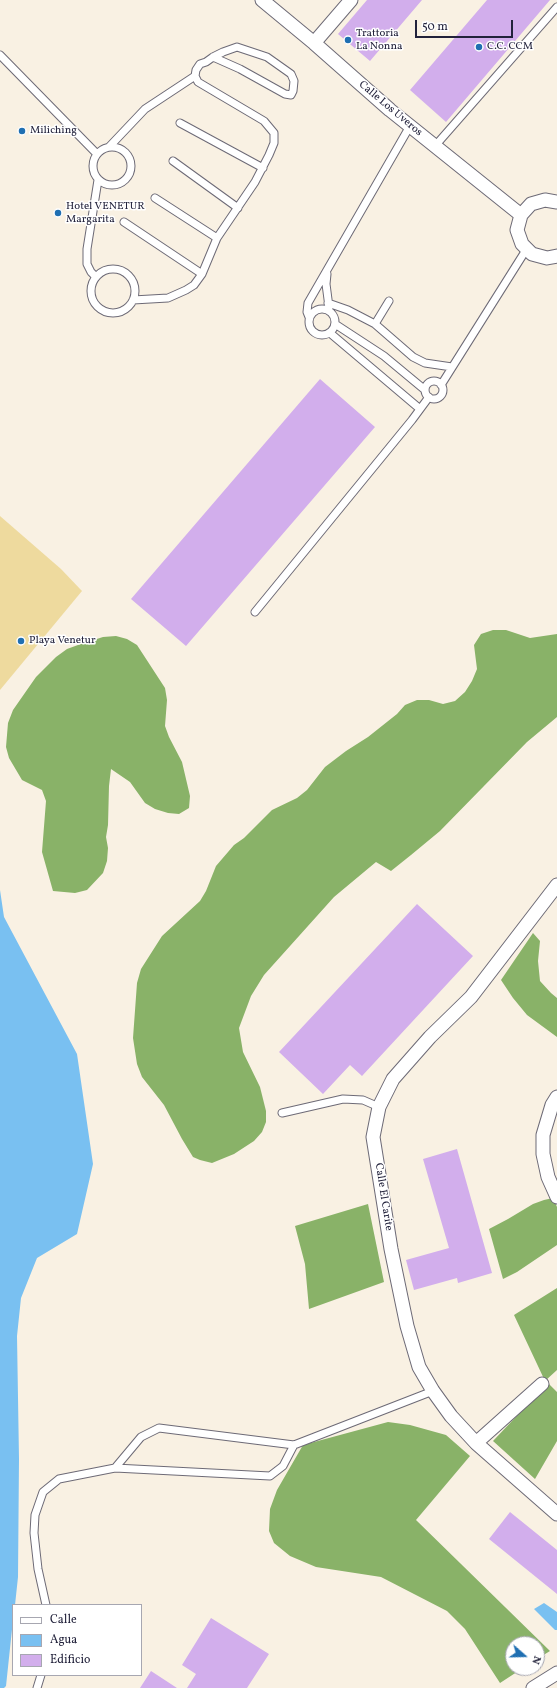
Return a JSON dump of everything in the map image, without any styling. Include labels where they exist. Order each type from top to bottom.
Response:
[{"type":"street","name":"Calle Los Uveros","points":[[262,0],[410,126],[521,215]]},
{"type":"street","points":[[314,43],[351,0]]},
{"type":"street","points":[[556,257],[540,257],[526,250],[518,237],[518,222],[521,215],[531,204],[545,200],[557,202]]},
{"type":"street","name":"Calle El Carite","points":[[557,885],[471,997],[430,1037],[393,1079],[380,1107],[374,1137],[391,1249],[407,1326],[420,1367],[433,1391],[451,1416],[476,1443],[557,1514]]},
{"type":"street","points":[[557,1097],[552,1105],[544,1135],[543,1154],[548,1177],[557,1198]]},
{"type":"street","points":[[476,1443],[542,1384]]},
{"type":"street","points":[[533,1688],[557,1673]]},
{"type":"lane","points":[[435,146],[557,7]]},
{"type":"lane","points":[[133,300],[168,298],[194,285],[202,274],[217,238],[263,168],[274,143],[274,133],[264,122],[198,82],[195,76],[196,70],[200,64],[212,57],[238,47],[267,57],[291,74],[294,81],[293,91],[291,95],[285,94],[240,69],[212,57]]},
{"type":"lane","points":[[0,55],[97,154]]},
{"type":"lane","points":[[109,147],[121,149],[126,154],[131,164],[129,175],[123,182],[108,186],[98,180],[94,175],[92,166],[93,160],[97,154],[109,147],[145,110],[195,76]]},
{"type":"lane","points":[[180,124],[263,168]]},
{"type":"lane","points":[[309,317],[307,312],[308,303],[410,126]]},
{"type":"lane","points":[[173,161],[238,208]]},
{"type":"lane","points":[[96,277],[91,272],[88,264],[87,249],[98,180]]},
{"type":"lane","points":[[155,198],[217,238]]},
{"type":"lane","points":[[124,222],[202,274]]},
{"type":"lane","points":[[441,385],[526,250]]},
{"type":"lane","points":[[109,269],[117,269],[127,274],[133,281],[135,290],[133,300],[126,309],[118,313],[109,313],[100,309],[92,300],[91,292],[91,287],[96,277],[103,271],[109,269]]},
{"type":"lane","points":[[327,271],[328,303],[334,318],[335,324],[330,333],[321,336],[312,332],[308,323],[312,312],[322,309],[328,310],[332,314]]},
{"type":"lane","points":[[375,324],[389,301]]},
{"type":"lane","points":[[328,303],[348,310],[375,324],[413,357],[425,363],[452,367]]},
{"type":"lane","points":[[256,612],[420,409],[427,393],[428,383],[435,381],[441,385],[443,389],[440,396],[437,398],[427,393],[384,356],[335,324]]},
{"type":"lane","points":[[330,333],[420,409]]},
{"type":"lane","points":[[282,1113],[344,1099],[363,1100],[380,1107]]},
{"type":"lane","points":[[115,1468],[141,1437],[159,1428],[294,1445],[433,1391]]},
{"type":"lane","points":[[46,1604],[38,1569],[34,1533],[35,1515],[43,1492],[59,1479],[115,1468],[270,1476],[283,1466],[294,1445]]},
{"type":"lane","points":[[37,1688],[41,1676]]},
{"type":"green space","points":[[493,630],[506,630],[530,638],[557,634],[557,717],[527,742],[440,831],[411,855],[391,871],[376,862],[334,897],[264,975],[251,996],[239,1028],[243,1052],[260,1087],[266,1111],[266,1122],[262,1132],[254,1141],[234,1154],[212,1163],[193,1157],[164,1105],[142,1077],[137,1064],[133,1038],[137,983],[141,969],[162,936],[200,901],[206,891],[216,866],[234,845],[244,838],[272,810],[297,798],[307,790],[325,767],[368,737],[397,714],[405,705],[417,700],[429,700],[443,704],[455,701],[465,692],[477,669],[474,645],[481,634]]},
{"type":"green space","points":[[116,636],[127,639],[137,645],[165,688],[167,700],[165,726],[182,762],[190,796],[189,808],[179,814],[168,813],[155,809],[145,803],[130,782],[111,769],[106,837],[108,848],[107,861],[103,873],[87,890],[75,893],[53,891],[42,852],[46,801],[42,790],[22,780],[9,758],[6,747],[8,723],[13,710],[36,677],[56,657],[67,649],[78,645],[103,637]]},
{"type":"green space","points":[[533,933],[540,941],[538,961],[540,981],[557,998],[557,1037],[527,1015],[501,980]]},
{"type":"green space","points":[[553,1198],[557,1207],[557,1245],[517,1272],[503,1279],[489,1229],[533,1204]]},
{"type":"green space","points":[[368,1204],[384,1282],[309,1309],[305,1264],[295,1226]]},
{"type":"green space","points":[[557,1288],[557,1370],[545,1381],[514,1315]]},
{"type":"green space","points":[[548,1383],[557,1392],[557,1441],[535,1479],[493,1441]]},
{"type":"green space","points":[[388,1422],[410,1425],[446,1435],[470,1456],[416,1520],[535,1636],[505,1636],[505,1676],[511,1676],[500,1683],[465,1629],[447,1611],[381,1577],[316,1567],[290,1556],[274,1543],[269,1531],[270,1509],[277,1490],[303,1445]]},
{"type":"green space","points":[[545,1646],[550,1651],[545,1654]]},
{"type":"sand","name":"Playa Venetur","points":[[0,516],[61,569],[82,591],[0,690]]},
{"type":"water","points":[[0,890],[4,917],[77,1054],[93,1164],[77,1234],[37,1258],[21,1298],[17,1336],[19,1459],[18,1577],[15,1604],[12,1604],[12,1629],[6,1686],[4,1688],[0,1688]]},
{"type":"water","points":[[544,1603],[557,1612],[557,1630],[555,1630],[534,1609]]},
{"type":"building","points":[[367,0],[422,0],[370,61],[338,34]]},
{"type":"building","name":"C.C. CCM","points":[[487,0],[550,0],[446,122],[410,90]]},
{"type":"building","points":[[320,379],[375,427],[186,646],[131,599]]},
{"type":"building","points":[[417,904],[473,956],[362,1076],[350,1065],[323,1094],[279,1052]]},
{"type":"building","points":[[457,1149],[492,1273],[458,1283],[457,1278],[414,1290],[406,1260],[449,1248],[423,1159]]},
{"type":"building","points":[[510,1512],[557,1550],[557,1594],[489,1539]]},
{"type":"building","points":[[211,1618],[269,1654],[247,1688],[187,1688],[196,1674],[182,1665]]},
{"type":"building","points":[[151,1671],[177,1688],[140,1688]]},
{"type":"place","name":"Trattoria La Nonna","points":[[348,40]]},
{"type":"place","name":"C.C. CCM","points":[[479,47]]},
{"type":"place","name":"Miliching","points":[[22,131]]},
{"type":"place","name":"Hotel VENETUR Margarita","points":[[58,213]]},
{"type":"place","name":"Playa Venetur","points":[[21,641]]}]
